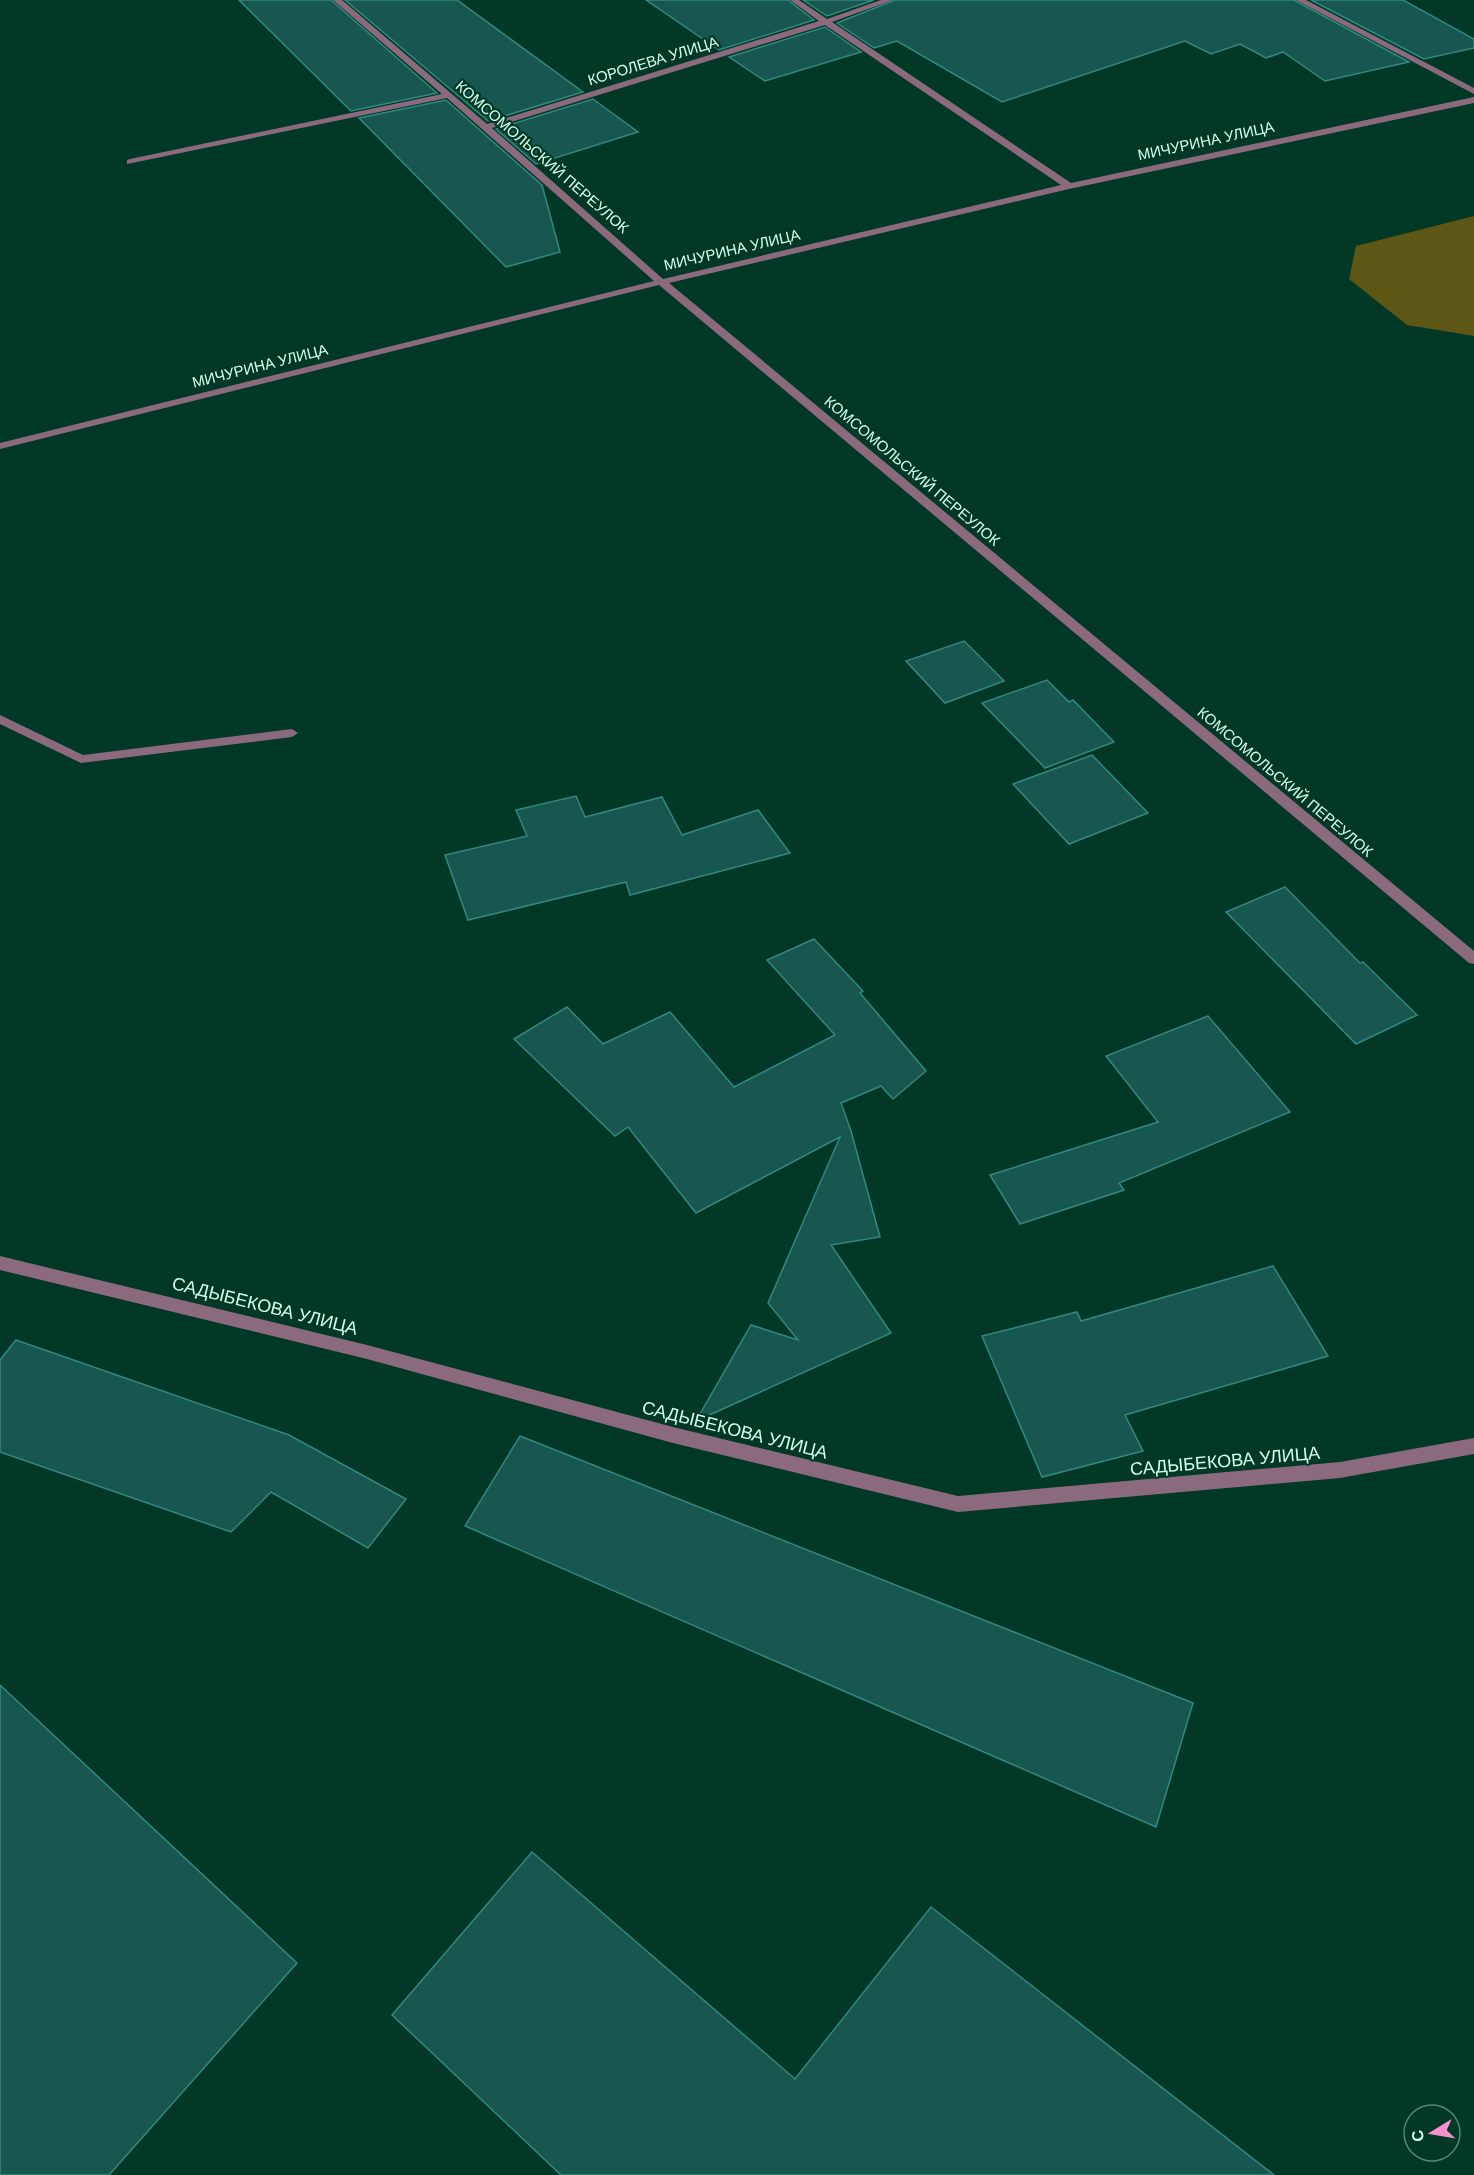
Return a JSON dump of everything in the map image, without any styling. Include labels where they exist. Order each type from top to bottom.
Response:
[{"type":"street","name":"КОМСОМОЛЬСКИЙ ПЕРЕУЛОК","points":[[337,0],[486,127],[661,282],[1474,959]]},
{"type":"street","points":[[794,0],[1069,186]]},
{"type":"street","name":"КОРОЛЕВА УЛИЦА","points":[[486,127],[889,0]]},
{"type":"street","points":[[1300,0],[1474,91]]},
{"type":"street","points":[[130,162],[448,95]]},
{"type":"street","name":"МИЧУРИНА УЛИЦА","points":[[0,446],[661,282],[1069,186],[1474,100]]},
{"type":"street","points":[[0,719],[81,759],[291,733]]},
{"type":"street","name":"САДЫБЕКОВА УЛИЦА","points":[[0,1263],[367,1352],[673,1435],[958,1504],[1340,1470],[1474,1446]]},
{"type":"shaded area","points":[[1474,216],[1474,336],[1407,325],[1349,279],[1356,246]]},
{"type":"building","points":[[239,0],[331,0],[437,93],[351,111]]},
{"type":"building","points":[[345,0],[457,0],[583,92],[488,121]]},
{"type":"building","points":[[646,0],[788,0],[814,20],[719,50]]},
{"type":"building","points":[[803,0],[874,0],[827,16]]},
{"type":"building","points":[[895,0],[1294,0],[1409,62],[1325,81],[1283,52],[1266,58],[1240,44],[1211,54],[1185,41],[1002,102],[897,41],[874,48],[837,23]]},
{"type":"building","points":[[1311,0],[1403,0],[1474,39],[1474,48],[1424,59]]},
{"type":"building","points":[[825,27],[861,52],[765,81],[729,57]]},
{"type":"building","points":[[593,99],[638,132],[536,164],[496,129]]},
{"type":"building","points":[[446,100],[542,185],[560,252],[506,267],[359,118]]},
{"type":"building","points":[[964,641],[1004,681],[945,703],[906,661]]},
{"type":"building","points":[[1047,680],[1069,702],[1073,700],[1114,742],[1045,768],[982,703]]},
{"type":"building","points":[[1092,755],[1148,813],[1069,844],[1013,784]]},
{"type":"building","points":[[576,796],[585,817],[662,797],[682,835],[758,810],[790,853],[630,895],[626,882],[468,920],[445,855],[527,836],[516,810]]},
{"type":"building","points":[[1285,887],[1360,963],[1363,962],[1417,1015],[1356,1044],[1226,912]]},
{"type":"building","points":[[814,939],[863,991],[860,993],[926,1071],[893,1099],[881,1086],[841,1103],[880,1237],[831,1245],[891,1333],[696,1421],[751,1325],[798,1340],[768,1303],[840,1137],[696,1213],[628,1127],[615,1136],[514,1039],[567,1007],[603,1044],[670,1012],[734,1087],[835,1035],[767,960]]},
{"type":"building","points":[[1208,1016],[1290,1112],[1119,1183],[1124,1190],[1020,1224],[990,1175],[1158,1122],[1106,1056]]},
{"type":"building","points":[[1273,1266],[1328,1356],[1125,1415],[1143,1451],[1042,1477],[982,1336],[1077,1312],[1081,1321]]},
{"type":"building","points":[[16,1340],[289,1435],[406,1499],[368,1548],[271,1492],[231,1532],[0,1452],[0,1360]]},
{"type":"building","points":[[520,1436],[1193,1703],[1156,1827],[465,1526]]},
{"type":"building","points":[[0,1685],[297,1963],[109,2175],[0,2175]]},
{"type":"building","points":[[532,1852],[795,2079],[931,1907],[1274,2175],[561,2175],[392,2015]]}]
